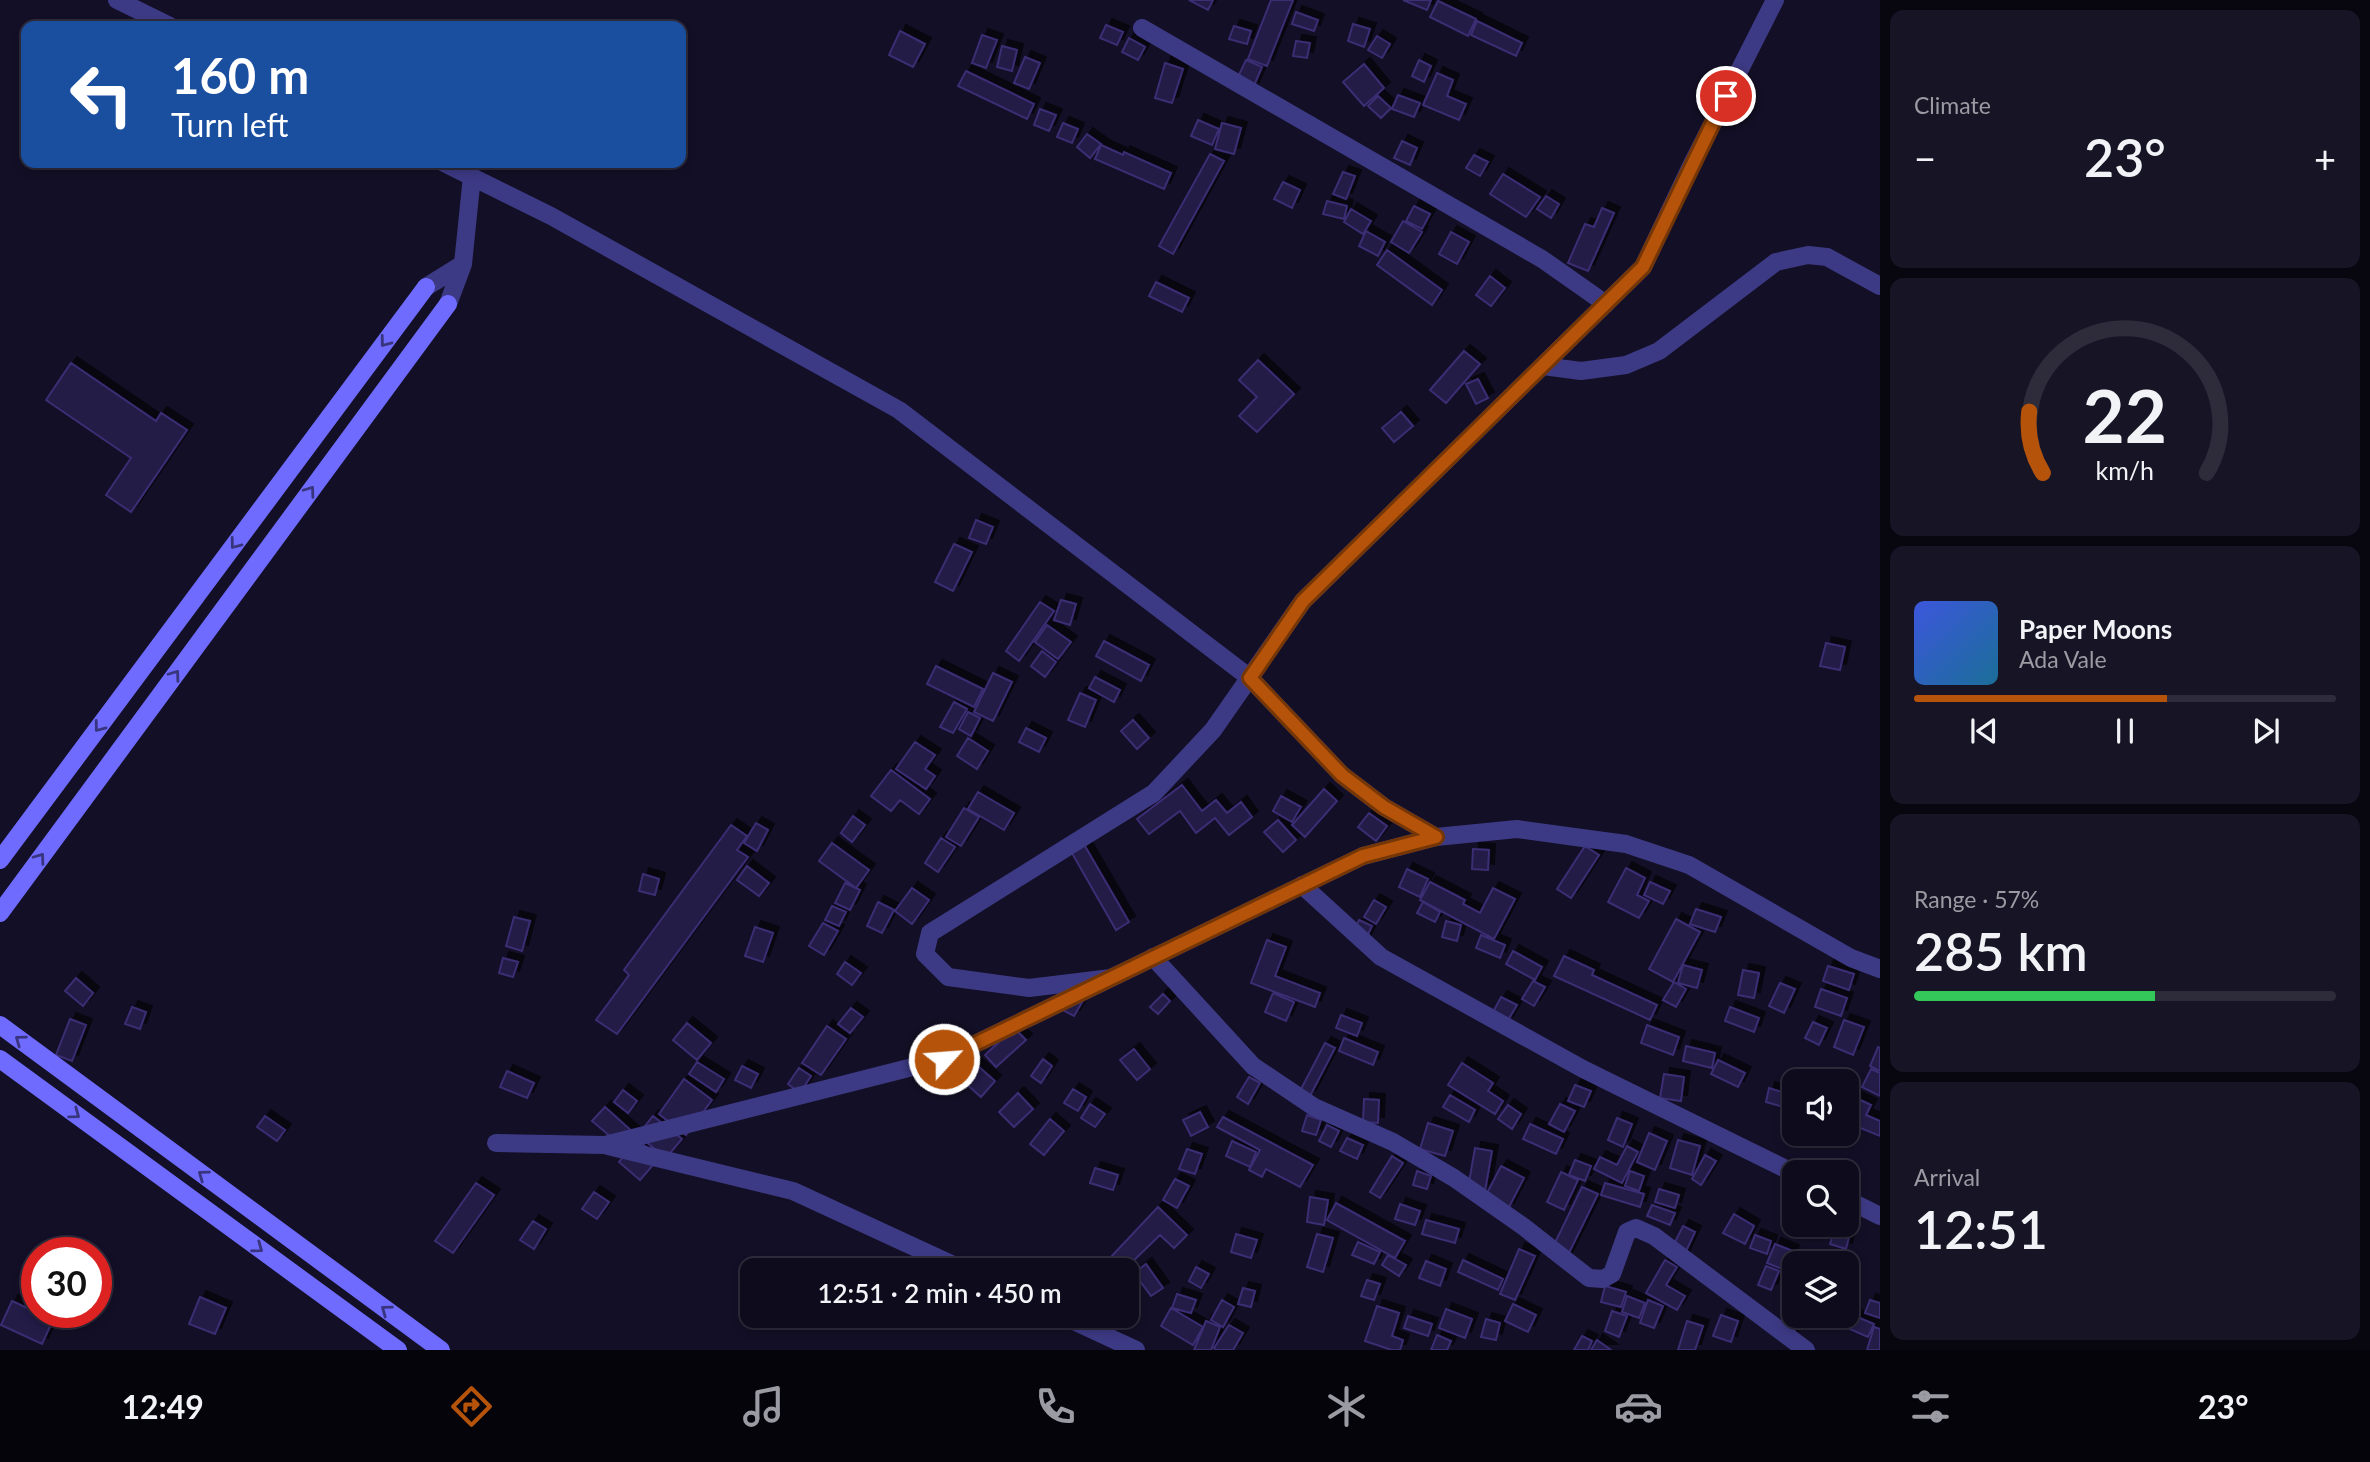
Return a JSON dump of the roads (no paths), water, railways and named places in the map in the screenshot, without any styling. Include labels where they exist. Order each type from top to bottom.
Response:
[{"type":"street","points":[[117,0],[160,21]]},
{"type":"street","points":[[1111,978],[1029,988],[948,977],[925,954],[930,933],[1154,793],[1213,730],[1303,601],[1643,267],[1775,0]]},
{"type":"street","points":[[1142,28],[1542,260],[1606,304]]},
{"type":"street","points":[[455,168],[551,216],[899,410],[1250,678],[1342,775],[1384,807],[1436,837]]},
{"type":"street","points":[[0,913],[448,304],[463,264],[472,176]]},
{"type":"street","points":[[1543,366],[1581,372],[1626,365],[1659,351],[1776,262],[1808,255],[1827,257],[1880,286]]},
{"type":"street","points":[[0,860],[426,287],[463,264]]},
{"type":"street","points":[[605,1145],[944,1059],[1363,856],[1436,837],[1517,829],[1626,844],[1689,865],[1851,958],[1880,969]]},
{"type":"street","points":[[1302,885],[1381,957],[1583,1069],[1782,1167]]},
{"type":"street","points":[[1153,957],[1253,1066],[1314,1107],[1393,1142],[1454,1178],[1524,1227],[1589,1278],[1603,1279],[1612,1274],[1627,1232],[1636,1228],[1654,1236],[1806,1350]]},
{"type":"street","points":[[0,1025],[441,1350]]},
{"type":"street","points":[[0,1059],[398,1350]]},
{"type":"street","points":[[496,1143],[605,1145],[793,1191],[938,1258]]},
{"type":"street","points":[[1859,1206],[1880,1216]]},
{"type":"street","points":[[1089,1328],[1136,1350]]}]
